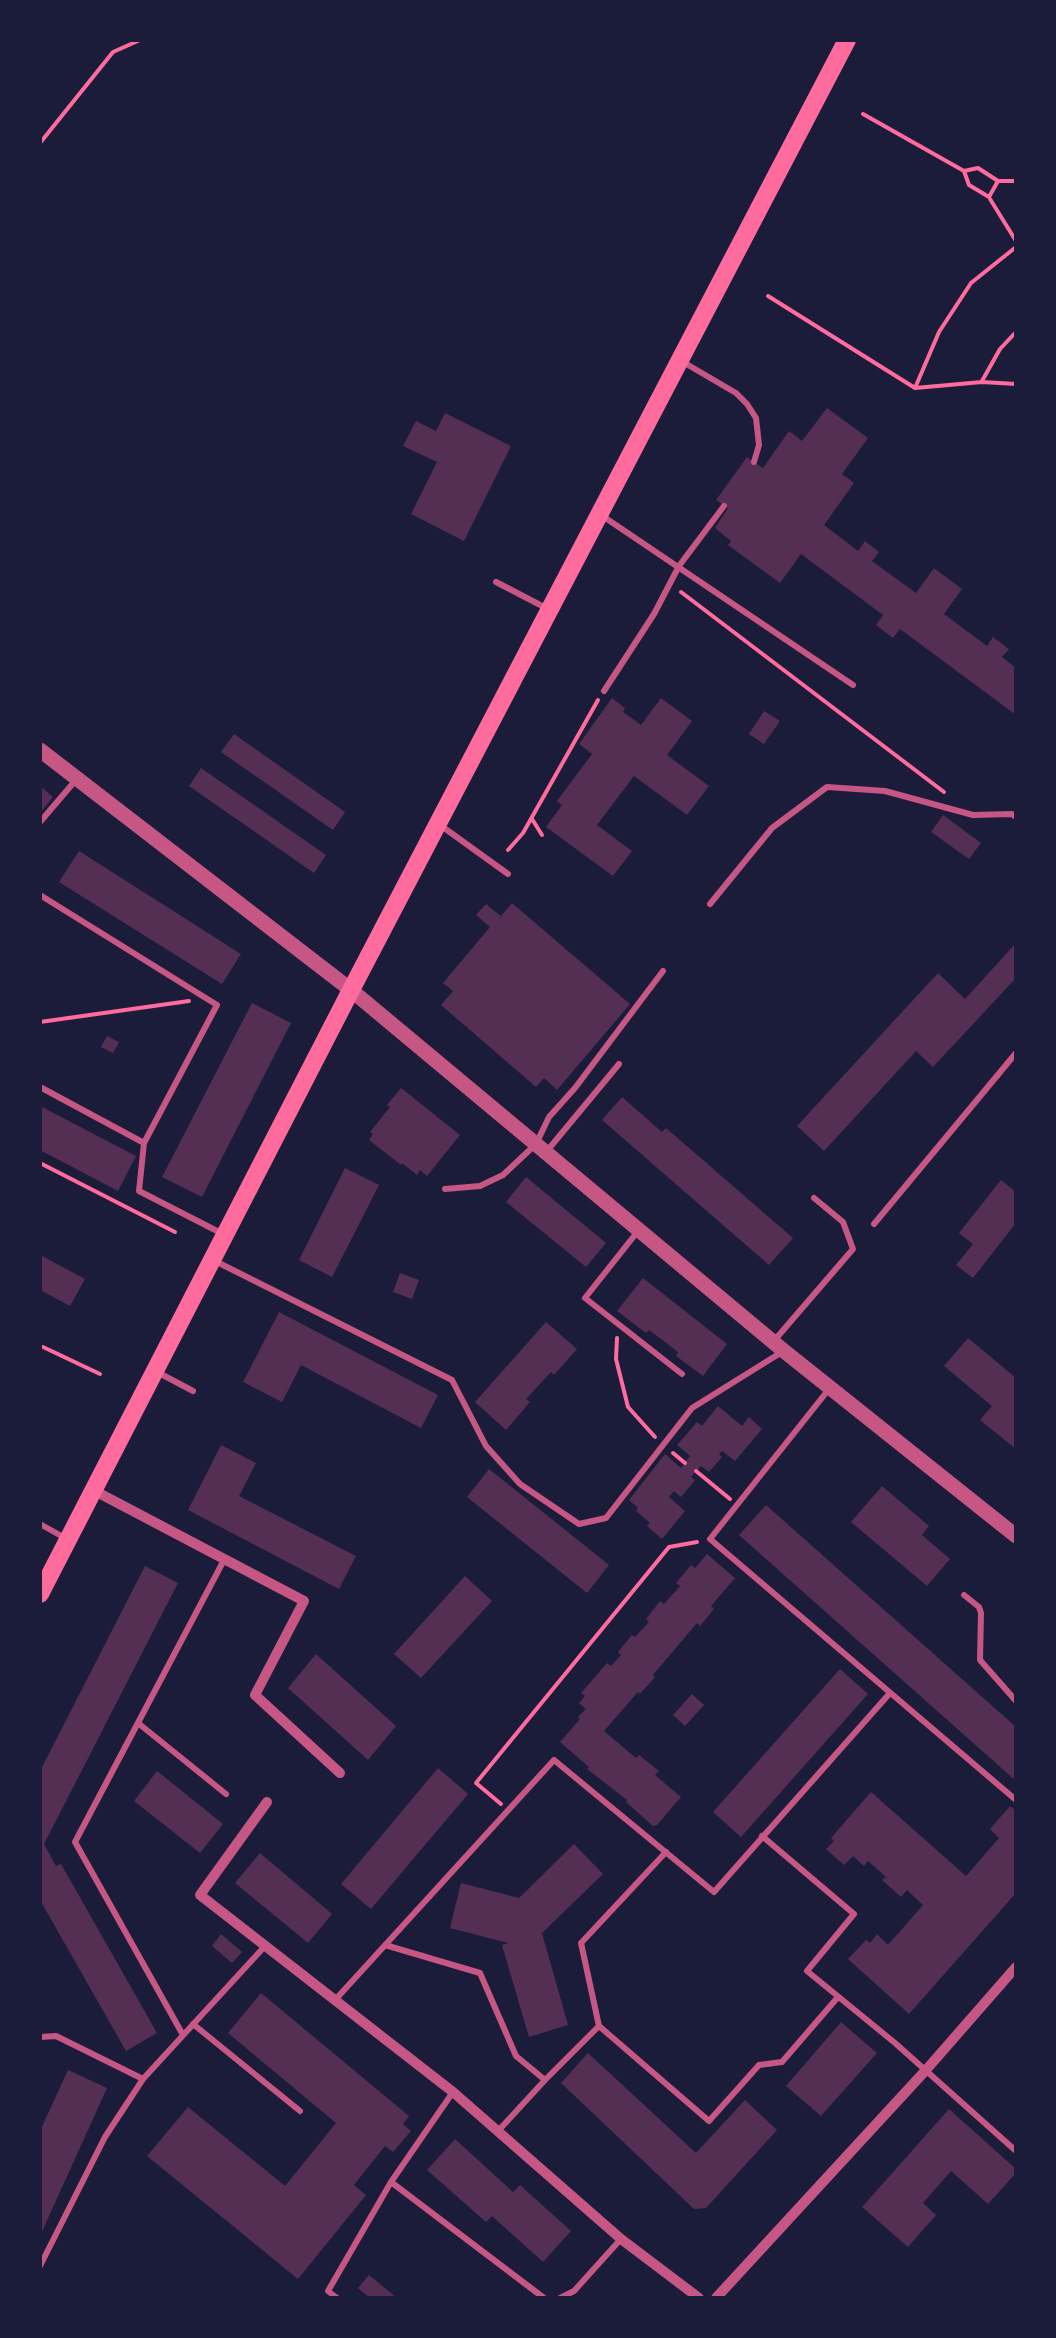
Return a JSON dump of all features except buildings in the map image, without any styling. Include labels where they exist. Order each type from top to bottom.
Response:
[{"type":"main road","points":[[40,1594],[847,40]]},
{"type":"street","points":[[40,750],[351,990],[778,1346],[1016,1536]]},
{"type":"street","points":[[94,1490],[304,1601],[254,1695],[340,1774]]},
{"type":"street","points":[[267,1802],[200,1895],[453,2092],[621,2239],[699,2298]]},
{"type":"street","points":[[716,2298],[1016,1967]]},
{"type":"lane","points":[[681,361],[736,393],[747,404],[756,418],[758,431],[754,462]]},
{"type":"lane","points":[[604,691],[654,614],[679,566],[724,506]]},
{"type":"lane","points":[[600,514],[852,684]]},
{"type":"lane","points":[[496,582],[550,609]]},
{"type":"lane","points":[[40,822],[77,779]]},
{"type":"lane","points":[[710,904],[772,828],[827,787],[885,792],[973,814],[1016,817]]},
{"type":"lane","points":[[438,823],[508,874]]},
{"type":"lane","points":[[40,895],[216,1005],[144,1143],[139,1191],[224,1235]]},
{"type":"lane","points":[[541,1148],[549,1118],[663,971]]},
{"type":"lane","points":[[874,1224],[1016,1053]]},
{"type":"lane","points":[[445,1190],[480,1186],[541,1148],[619,1064]]},
{"type":"lane","points":[[40,1086],[144,1143]]},
{"type":"lane","points":[[212,1259],[452,1380],[486,1446],[520,1484],[580,1524],[606,1518],[692,1408],[778,1346],[853,1249],[843,1222],[814,1198]]},
{"type":"lane","points":[[639,1230],[585,1298],[682,1374]]},
{"type":"lane","points":[[155,1370],[193,1391]]},
{"type":"lane","points":[[830,1388],[710,1540],[1016,1800]]},
{"type":"lane","points":[[40,1524],[68,1539]]},
{"type":"lane","points":[[183,2035],[75,1842],[225,1559]]},
{"type":"lane","points":[[964,1596],[979,1606],[981,1613],[980,1660],[1016,1701]]},
{"type":"lane","points":[[335,2000],[554,1760],[714,1892],[890,1693]]},
{"type":"lane","points":[[138,1722],[226,1794]]},
{"type":"lane","points":[[762,1836],[854,1914],[807,1971],[1016,2151]]},
{"type":"lane","points":[[666,1852],[582,1943],[599,2026],[708,2121],[759,2065],[782,2062],[838,1996]]},
{"type":"lane","points":[[385,1945],[480,1973],[516,2056],[545,2080]]},
{"type":"lane","points":[[40,2266],[105,2136],[143,2079],[265,1946]]},
{"type":"lane","points":[[193,2024],[300,2111]]},
{"type":"lane","points":[[499,2130],[599,2026]]},
{"type":"lane","points":[[40,2037],[56,2036],[143,2079]]},
{"type":"lane","points":[[337,2298],[328,2291],[392,2182],[453,2092]]},
{"type":"lane","points":[[392,2182],[544,2298]]},
{"type":"lane","points":[[560,2298],[574,2292],[621,2239]]},
{"type":"path","points":[[40,143],[113,52],[140,40]]},
{"type":"path","points":[[863,114],[964,170],[978,168],[998,181],[1016,181]]},
{"type":"path","points":[[915,388],[939,332],[971,283],[1016,244],[989,196],[969,185],[964,170]]},
{"type":"path","points":[[989,196],[998,181]]},
{"type":"path","points":[[768,296],[915,388],[982,382],[1016,384]]},
{"type":"path","points":[[982,382],[1000,349],[1016,332]]},
{"type":"path","points":[[669,583],[942,791]]},
{"type":"path","points":[[508,850],[524,833],[604,691]]},
{"type":"path","points":[[532,819],[542,834]]},
{"type":"path","points":[[40,1022],[206,998]]},
{"type":"path","points":[[40,1164],[175,1232]]},
{"type":"path","points":[[618,1323],[616,1359],[628,1407],[663,1445]]},
{"type":"path","points":[[43,1347],[100,1374]]},
{"type":"path","points":[[696,1472],[738,1505]]},
{"type":"path","points":[[508,1810],[476,1782],[670,1547],[710,1540]]}]
